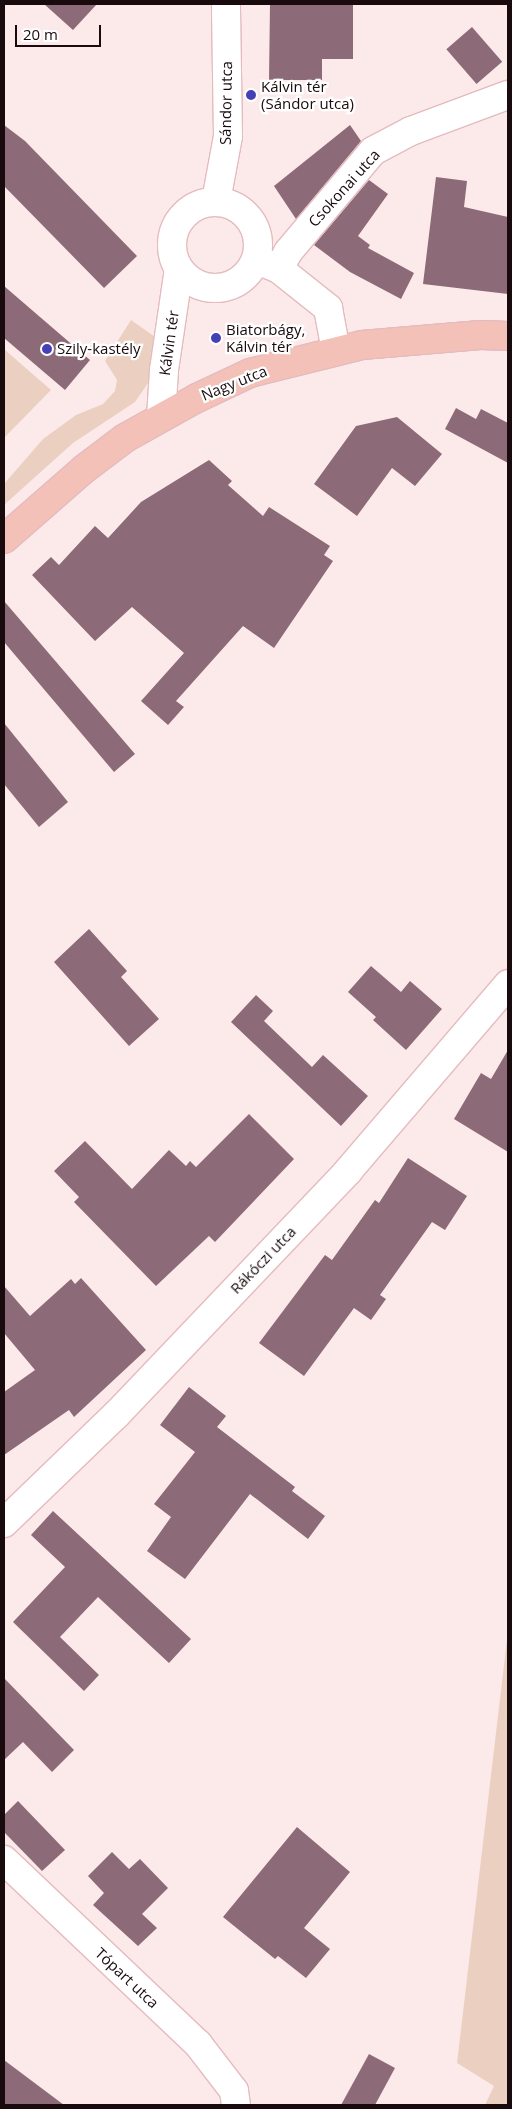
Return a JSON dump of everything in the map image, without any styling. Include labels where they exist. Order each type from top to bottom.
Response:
[{"type":"main road","name":"Nagy utca","points":[[4,539],[84,469],[161,417],[250,373],[336,351],[396,342],[508,336]]},
{"type":"street","name":"Sándor utca","points":[[216,201],[228,136],[226,4]]},
{"type":"street","name":"Csokonai utca","points":[[268,264],[288,252],[373,150],[411,131],[508,95]]},
{"type":"street","points":[[268,264],[239,282],[226,287],[200,286],[179,269],[173,256],[174,230],[190,208],[216,201],[241,209],[251,219],[259,246],[268,264],[328,308],[336,351]]},
{"type":"street","name":"Kálvin tér","points":[[161,417],[164,370],[179,269]]},
{"type":"street","name":"Rákóczi utca","points":[[4,1523],[116,1415],[348,1171],[508,984]]},
{"type":"street","name":"Tópart utca","points":[[4,1860],[198,2044],[234,2091],[236,2105]]},
{"type":"shaded area","points":[[131,320],[161,341],[155,373],[135,402],[73,443],[4,505],[4,484],[43,439],[76,415],[103,404],[115,391],[117,380],[105,361]]},
{"type":"shaded area","points":[[4,349],[51,390],[4,438]]},
{"type":"shaded area","points":[[508,1631],[508,2105],[485,2105],[494,2086],[457,2063]]},
{"type":"building","points":[[44,4],[97,4],[73,30]]},
{"type":"building","points":[[270,4],[353,4],[353,59],[322,59],[322,80],[269,80]]},
{"type":"building","points":[[472,27],[502,62],[477,84],[446,49]]},
{"type":"building","points":[[4,125],[25,141],[137,256],[104,288],[4,186]]},
{"type":"building","points":[[350,125],[361,141],[296,219],[274,186]]},
{"type":"building","points":[[436,177],[467,181],[464,207],[508,217],[508,294],[423,284]]},
{"type":"building","points":[[369,180],[388,194],[358,236],[370,245],[368,248],[414,273],[401,299],[350,272],[314,245]]},
{"type":"building","name":"Szily-kastély","points":[[4,286],[90,360],[65,390],[4,338]]},
{"type":"building","points":[[456,408],[476,419],[481,409],[508,423],[508,463],[445,429]]},
{"type":"building","points":[[397,417],[442,454],[415,486],[392,468],[357,516],[314,484],[356,426]]},
{"type":"building","points":[[209,460],[232,481],[228,485],[263,516],[269,507],[330,546],[324,555],[333,561],[274,648],[243,626],[176,701],[184,707],[168,725],[141,701],[184,653],[132,607],[95,641],[32,575],[51,557],[59,565],[95,526],[108,538],[141,502]]},
{"type":"building","points":[[4,601],[135,754],[114,772],[4,642]]},
{"type":"building","points":[[4,723],[68,802],[39,827],[4,784]]},
{"type":"building","points":[[89,929],[127,971],[121,977],[159,1019],[129,1046],[54,962]]},
{"type":"building","points":[[371,966],[401,992],[410,981],[442,1009],[406,1050],[373,1020],[376,1017],[348,992]]},
{"type":"building","points":[[256,995],[273,1011],[264,1021],[312,1067],[323,1055],[368,1096],[341,1126],[231,1022]]},
{"type":"building","points":[[508,1050],[508,1152],[454,1119],[481,1073],[491,1079]]},
{"type":"building","points":[[249,1114],[294,1159],[215,1242],[209,1236],[156,1286],[74,1202],[79,1197],[54,1171],[85,1141],[132,1189],[169,1150],[186,1166],[190,1161],[196,1167]]},
{"type":"building","points":[[408,1158],[467,1196],[445,1230],[432,1222],[380,1295],[386,1299],[371,1320],[354,1308],[304,1376],[259,1343],[325,1255],[332,1260],[375,1200],[379,1203]]},
{"type":"building","points":[[81,1278],[146,1350],[74,1417],[69,1410],[4,1455],[4,1392],[35,1370],[4,1333],[4,1286],[30,1316],[71,1279],[75,1284]]},
{"type":"building","points":[[189,1387],[226,1416],[217,1427],[295,1487],[292,1491],[325,1516],[308,1539],[250,1494],[185,1579],[147,1551],[171,1517],[154,1504],[195,1452],[160,1425]]},
{"type":"building","points":[[53,1511],[191,1639],[169,1663],[98,1597],[60,1637],[99,1675],[84,1691],[13,1622],[65,1567],[31,1535]]},
{"type":"building","points":[[4,1678],[74,1750],[52,1772],[23,1742],[4,1760]]},
{"type":"building","points":[[18,1801],[65,1850],[42,1871],[4,1832],[4,1815]]},
{"type":"building","points":[[297,1827],[350,1872],[304,1928],[330,1949],[306,1978],[278,1956],[275,1959],[223,1917]]},
{"type":"building","points":[[112,1852],[129,1869],[140,1859],[168,1888],[142,1914],[157,1928],[138,1946],[93,1905],[104,1893],[88,1876]]},
{"type":"building","points":[[369,2054],[395,2068],[375,2105],[341,2105]]},
{"type":"building","points":[[4,2060],[64,2105],[4,2105]]},
{"type":"place","name":"Kálvin tér (Sándor utca)","points":[[251,95]]},
{"type":"place","name":"Biatorbágy, Kálvin tér","points":[[216,338]]},
{"type":"place","name":"Szily-kastély","points":[[47,349]]}]
